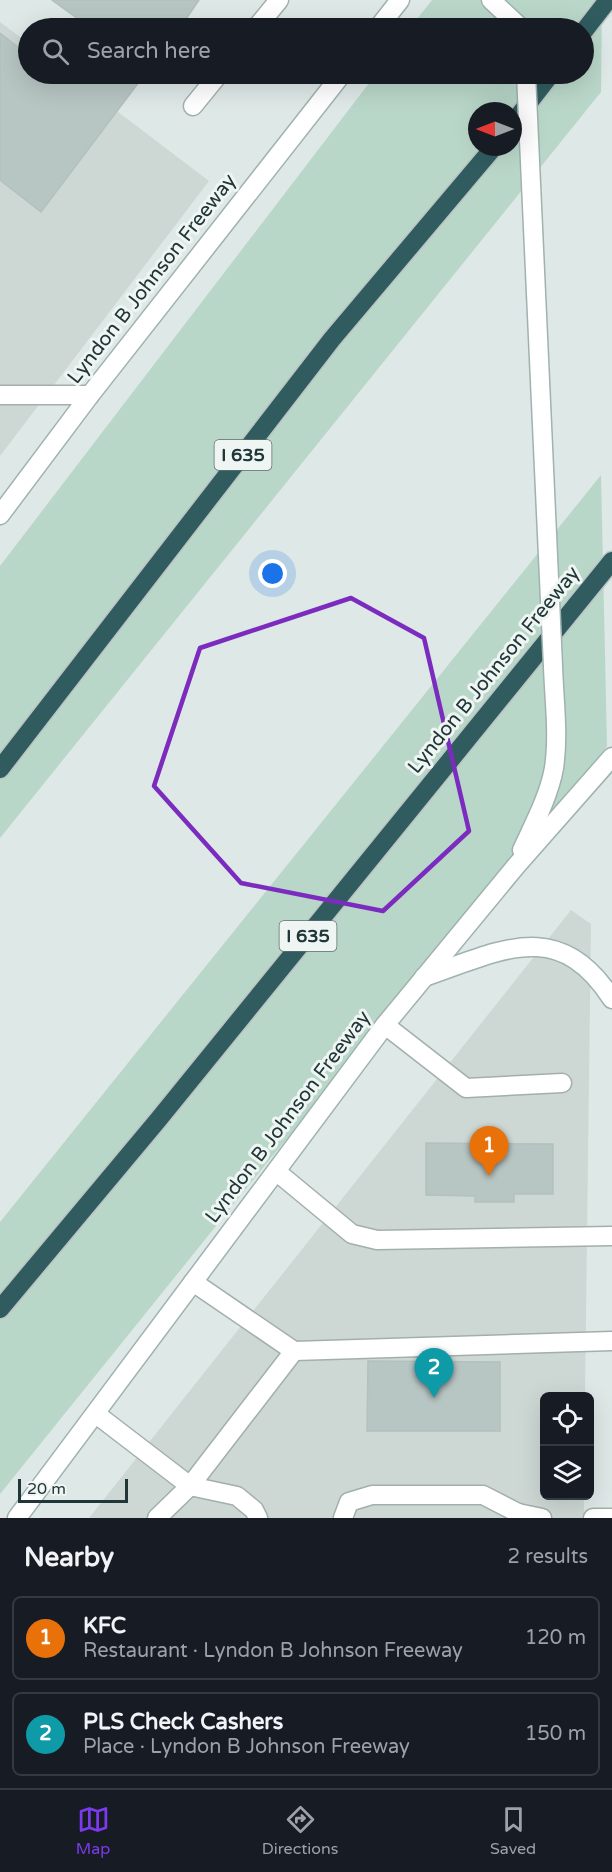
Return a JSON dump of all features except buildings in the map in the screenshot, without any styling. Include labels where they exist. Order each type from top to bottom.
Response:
[{"type":"highway","points":[[594,19],[608,0]]},
{"type":"highway","points":[[522,111],[543,84]]},
{"type":"highway","name":"I 635","points":[[0,769],[332,339],[486,156]]},
{"type":"highway","name":"Lyndon B Johnson Freeway","points":[[0,1309],[166,1111],[612,561]]},
{"type":"main road","points":[[264,18],[279,0]]},
{"type":"main road","points":[[386,18],[400,0]]},
{"type":"main road","points":[[491,0],[510,18]]},
{"type":"main road","points":[[193,106],[211,84]]},
{"type":"main road","name":"Lyndon B Johnson Freeway","points":[[0,515],[90,395],[334,84]]},
{"type":"main road","points":[[516,866],[548,790],[554,767],[556,733],[526,84]]},
{"type":"main road","points":[[0,395],[90,395]]},
{"type":"main road","name":"Lyndon B Johnson Freeway","points":[[17,1518],[277,1172],[384,1025],[516,866],[612,757]]},
{"type":"main road","points":[[422,978],[496,952],[525,947],[551,947],[571,956],[591,970],[612,999]]},
{"type":"main road","points":[[384,1025],[466,1088],[562,1083]]},
{"type":"main road","points":[[277,1172],[352,1234],[377,1240],[612,1236]]},
{"type":"main road","points":[[193,1282],[294,1351],[612,1341]]},
{"type":"main road","points":[[157,1518],[190,1486],[294,1351]]},
{"type":"main road","points":[[96,1414],[190,1486],[237,1496],[254,1510],[258,1518]]},
{"type":"main road","points":[[343,1518],[349,1502],[372,1495],[483,1495],[518,1516],[542,1518]]},
{"type":"main road","points":[[593,1518],[612,1518]]},
{"type":"highlighted area","points":[[351,598],[424,638],[469,831],[383,911],[241,883],[154,786],[200,648]]},
{"type":"shaded area","points":[[0,22],[18,36],[18,84],[81,84],[209,181],[0,456]]},
{"type":"shaded area","points":[[571,910],[591,924],[585,1392],[540,1392],[540,1500],[584,1500],[584,1518],[89,1518]]},
{"type":"green space","points":[[432,0],[602,0],[601,92],[0,838],[0,566],[368,84],[594,84],[594,18],[418,18]]},
{"type":"green space","points":[[601,475],[607,746],[516,866],[270,1159],[0,1494],[0,1222]]},
{"type":"place","name":"KFC","points":[[489,1176]]},
{"type":"place","name":"PLS Check Cashers","points":[[434,1398]]}]
